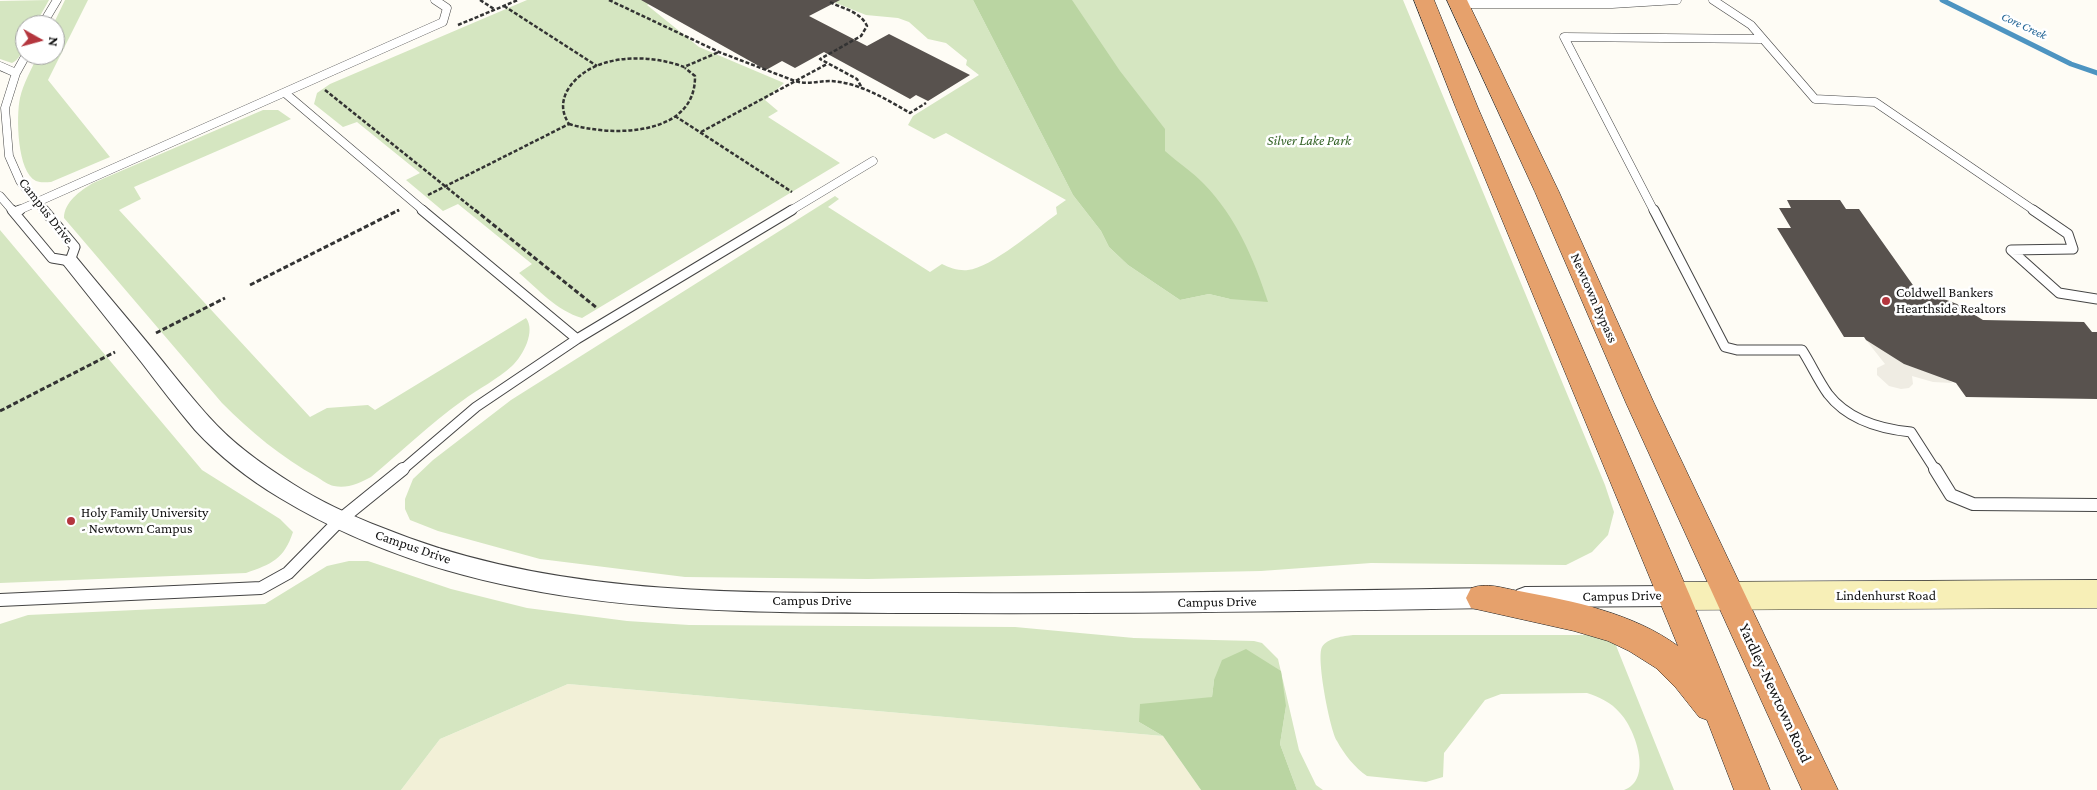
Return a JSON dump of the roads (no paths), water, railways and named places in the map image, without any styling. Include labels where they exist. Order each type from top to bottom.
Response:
[{"type":"highway","points":[[1424,0],[1467,108],[1674,596],[1752,790]]},
{"type":"highway","name":"Newtown Bypass","points":[[1458,2],[1547,192],[1640,403],[1731,597]]},
{"type":"highway","name":"Yardley-Newtown Road","points":[[1731,597],[1820,790]]},
{"type":"highway","points":[[1482,598],[1584,618],[1632,637],[1662,654],[1696,688],[1725,724]]},
{"type":"street","name":"Campus Drive","points":[[70,261],[204,426],[252,467],[286,491],[340,520],[402,546],[480,570],[527,581],[576,590],[673,599],[778,602],[1152,604],[1674,596]]},
{"type":"street","name":"Lindenhurst Road","points":[[1674,596],[2097,594]]},
{"type":"lane","points":[[48,15],[57,0]]},
{"type":"lane","points":[[15,212],[443,22],[448,8],[435,0]]},
{"type":"lane","points":[[1458,2],[1612,4],[1677,0]]},
{"type":"lane","points":[[1713,0],[1737,14],[1751,26],[1815,99],[1875,102],[2068,234],[2073,249],[2011,250],[2059,293],[2097,299]]},
{"type":"lane","points":[[1762,39],[1564,37],[1725,346],[1737,350],[1802,350],[1832,400],[1858,420],[1887,430],[1911,432],[1951,495],[1973,504],[2097,506]]},
{"type":"lane","name":"Campus Drive","points":[[0,196],[52,258],[70,261],[75,247],[20,181],[9,156],[5,108],[20,65]]},
{"type":"lane","points":[[0,66],[16,73]]},
{"type":"lane","points":[[285,93],[317,122],[577,339]]},
{"type":"lane","points":[[0,600],[261,588],[288,572],[340,520],[476,407],[577,339],[873,161]]},
{"type":"waterway","name":"Core Creek","points":[[1942,0],[2071,64],[2097,73]]},
{"type":"place","name":"Coldwell Bankers Hearthside Realtors","points":[[1886,301]]},
{"type":"place","name":"Holy Family University - Newtown Campus","points":[[71,521]]},
{"type":"park label","name":"Silver Lake Park","points":[[1309,141]]}]
